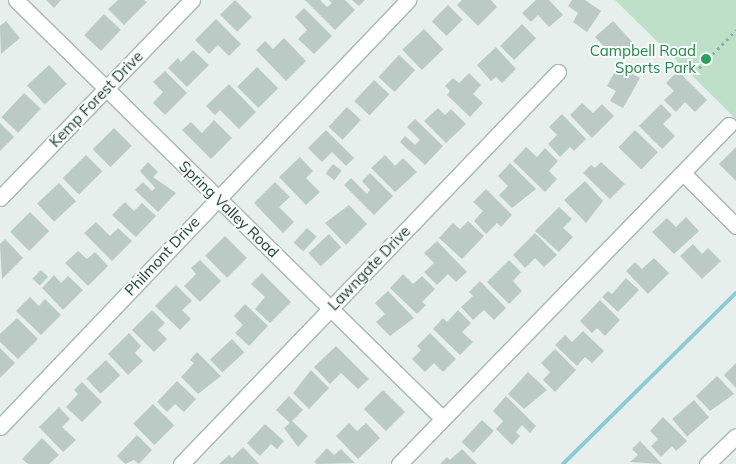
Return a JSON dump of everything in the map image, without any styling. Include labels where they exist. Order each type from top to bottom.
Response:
[{"type":"street","name":"Spring Valley Road","points":[[16,0],[442,418]]},
{"type":"street","name":"Kemp Forest Drive","points":[[0,198],[192,0]]},
{"type":"street","name":"Philmont Drive","points":[[0,427],[217,197],[408,0]]},
{"type":"street","name":"Lawngate Drive","points":[[181,464],[558,72]]},
{"type":"street","points":[[399,464],[729,125]]},
{"type":"street","points":[[683,173],[736,226]]},
{"type":"street","points":[[707,464],[736,436]]},
{"type":"path","points":[[699,68],[736,30]]},
{"type":"green space","name":"Campbell Road Sports Park","points":[[615,0],[736,0],[736,119]]},
{"type":"building","points":[[46,0],[61,0],[54,8]]},
{"type":"building","points":[[118,0],[144,0],[147,2],[124,25],[108,9]]},
{"type":"building","points":[[235,0],[252,17],[237,32],[220,15]]},
{"type":"building","points":[[305,0],[320,0],[327,7],[332,3],[329,0],[345,0],[355,10],[335,30]]},
{"type":"building","points":[[352,0],[365,0],[359,6]]},
{"type":"building","points":[[462,0],[491,0],[497,7],[478,26],[457,5]]},
{"type":"building","points":[[536,0],[549,0],[563,15],[549,27],[538,15],[531,22],[522,13]]},
{"type":"building","points":[[572,0],[585,0],[601,11],[587,32],[573,22],[578,13],[568,6]]},
{"type":"building","points":[[448,5],[463,20],[447,36],[432,21]]},
{"type":"building","points":[[304,8],[332,36],[314,54],[298,39],[307,30],[295,17]]},
{"type":"building","points":[[104,14],[121,30],[101,51],[84,35]]},
{"type":"building","points":[[216,19],[241,44],[229,56],[218,45],[209,54],[195,40]]},
{"type":"building","points":[[6,21],[20,38],[1,54],[0,26]]},
{"type":"building","points":[[613,21],[637,47],[626,56],[617,46],[610,53],[595,37]]},
{"type":"building","points":[[522,24],[536,38],[514,60],[500,46]]},
{"type":"building","points":[[424,29],[443,49],[422,70],[402,50]]},
{"type":"building","points":[[284,38],[306,61],[286,81],[256,50],[265,41],[273,49]]},
{"type":"building","points":[[496,47],[516,69],[502,83],[496,77],[491,81],[477,65]]},
{"type":"building","points":[[193,50],[209,65],[187,87],[168,68],[178,58],[181,62]]},
{"type":"building","points":[[399,55],[415,70],[395,92],[379,77]]},
{"type":"building","points":[[49,65],[67,84],[45,104],[27,85]]},
{"type":"building","points":[[618,66],[640,78],[623,108],[610,101],[616,91],[607,86]]},
{"type":"building","points":[[257,67],[278,88],[258,108],[237,87]]},
{"type":"building","points":[[165,71],[187,93],[165,115],[153,103],[163,92],[153,82]]},
{"type":"building","points":[[678,71],[707,100],[695,112],[685,102],[676,112],[664,100],[674,91],[666,83]]},
{"type":"building","points":[[469,73],[481,85],[473,94],[483,103],[470,117],[447,95],[450,91],[445,86],[453,78],[459,83]]},
{"type":"building","points":[[374,80],[389,94],[370,116],[354,101]]},
{"type":"building","points":[[229,84],[256,112],[239,129],[220,110],[215,115],[206,106]]},
{"type":"building","points":[[24,93],[41,109],[18,133],[1,117]]},
{"type":"building","points":[[582,103],[593,113],[602,104],[614,116],[592,138],[570,115]]},
{"type":"building","points":[[661,104],[672,115],[663,124],[675,136],[662,149],[639,126]]},
{"type":"building","points":[[347,107],[361,120],[342,140],[329,127]]},
{"type":"building","points":[[438,108],[445,115],[451,109],[466,124],[446,143],[424,121]]},
{"type":"building","points":[[562,114],[586,139],[574,151],[570,147],[560,157],[548,144],[557,135],[549,127]]},
{"type":"building","points":[[415,119],[443,146],[425,165],[400,142],[405,136],[415,145],[420,140],[407,127]]},
{"type":"building","points":[[214,120],[232,138],[211,159],[182,130],[191,122],[202,133]]},
{"type":"building","points":[[0,123],[14,137],[0,151]]},
{"type":"building","points":[[114,128],[132,146],[110,167],[93,149]]},
{"type":"building","points":[[326,130],[354,158],[346,166],[332,152],[322,162],[308,148]]},
{"type":"building","points":[[635,130],[658,152],[641,169],[618,147]]},
{"type":"building","points":[[526,147],[537,157],[545,148],[558,161],[549,171],[557,179],[545,192],[513,161]]},
{"type":"building","points":[[736,147],[736,181],[719,164]]},
{"type":"building","points":[[86,155],[102,171],[79,195],[63,178]]},
{"type":"building","points":[[385,155],[395,166],[403,158],[417,172],[395,192],[371,168]]},
{"type":"building","points":[[300,157],[313,171],[306,178],[320,192],[306,205],[279,177]]},
{"type":"building","points":[[148,162],[158,172],[153,177],[176,193],[158,212],[135,190],[143,182],[152,191],[155,188],[140,171]]},
{"type":"building","points":[[601,162],[625,184],[610,199],[583,173],[591,165],[595,168]]},
{"type":"building","points":[[510,163],[536,189],[512,208],[499,195],[508,186],[498,176]]},
{"type":"building","points":[[333,164],[342,171],[334,180],[326,173]]},
{"type":"building","points":[[370,173],[393,196],[374,215],[344,185],[351,178],[367,194],[370,190],[362,181]]},
{"type":"building","points":[[585,181],[603,201],[586,223],[564,200]]},
{"type":"building","points":[[275,182],[290,197],[279,207],[294,222],[283,233],[254,203]]},
{"type":"building","points":[[59,183],[76,201],[54,222],[37,203]]},
{"type":"building","points":[[486,189],[512,215],[501,227],[497,223],[486,234],[474,221],[483,211],[473,202]]},
{"type":"building","points":[[125,202],[134,211],[142,203],[156,216],[136,237],[112,215]]},
{"type":"building","points":[[349,205],[367,224],[346,245],[325,223]]},
{"type":"building","points":[[559,207],[572,219],[563,228],[573,237],[559,252],[535,231]]},
{"type":"building","points":[[30,212],[49,231],[29,251],[10,232]]},
{"type":"building","points":[[686,217],[699,231],[674,254],[652,232],[667,218],[676,227]]},
{"type":"building","points":[[468,221],[484,236],[462,259],[439,238],[453,223],[460,229]]},
{"type":"building","points":[[96,222],[110,236],[118,228],[132,241],[112,261],[84,233]]},
{"type":"building","points":[[307,228],[317,237],[303,252],[294,243]]},
{"type":"building","points":[[535,233],[557,255],[544,267],[535,258],[525,268],[513,255]]},
{"type":"building","points":[[329,234],[341,247],[321,266],[309,253]]},
{"type":"building","points":[[225,236],[247,258],[227,278],[205,256]]},
{"type":"building","points":[[5,239],[23,258],[2,279],[0,244]]},
{"type":"building","points":[[437,241],[467,272],[456,282],[448,274],[437,285],[424,272],[434,263],[424,253]]},
{"type":"building","points":[[693,244],[702,254],[708,248],[721,261],[702,279],[680,256]]},
{"type":"building","points":[[78,251],[87,259],[95,252],[108,266],[88,286],[65,263]]},
{"type":"building","points":[[654,258],[669,273],[648,294],[626,271],[635,262],[642,269]]},
{"type":"building","points":[[200,260],[221,281],[200,302],[184,286],[196,274],[191,268]]},
{"type":"building","points":[[509,260],[521,272],[513,281],[522,291],[509,304],[487,282]]},
{"type":"building","points":[[41,270],[48,277],[40,286],[33,278]]},
{"type":"building","points":[[262,273],[291,302],[270,323],[255,309],[265,297],[251,284]]},
{"type":"building","points":[[403,274],[413,284],[422,276],[435,289],[422,302],[426,305],[417,314],[390,288]]},
{"type":"building","points":[[54,275],[61,283],[68,276],[83,290],[63,310],[42,288]]},
{"type":"building","points":[[626,278],[639,290],[618,312],[602,297],[608,291],[612,294]]},
{"type":"building","points":[[480,281],[506,308],[494,320],[484,310],[473,320],[461,307],[473,296],[469,292]]},
{"type":"building","points":[[176,285],[192,301],[182,310],[191,319],[180,330],[155,306]]},
{"type":"building","points":[[388,291],[414,318],[390,336],[376,322],[385,314],[375,303]]},
{"type":"building","points":[[30,297],[39,306],[45,299],[61,315],[41,335],[16,311]]},
{"type":"building","points":[[600,300],[620,320],[605,336],[597,328],[592,333],[580,321]]},
{"type":"building","points":[[245,304],[268,326],[249,346],[235,333],[243,325],[234,316]]},
{"type":"building","points":[[152,310],[165,323],[158,330],[167,339],[154,352],[132,330]]},
{"type":"building","points":[[458,310],[471,323],[462,332],[473,342],[460,355],[433,329],[443,318],[447,322]]},
{"type":"building","points":[[17,318],[38,339],[18,359],[0,342],[0,334]]},
{"type":"building","points":[[583,331],[604,351],[592,363],[585,357],[577,366],[555,345],[565,335],[572,342]]},
{"type":"building","points":[[129,333],[141,346],[135,353],[143,361],[128,375],[108,354]]},
{"type":"building","points":[[430,333],[456,359],[443,372],[434,363],[425,372],[412,359],[421,350],[417,346]]},
{"type":"building","points":[[232,339],[244,352],[222,373],[210,359]]},
{"type":"building","points":[[336,346],[369,379],[358,389],[341,373],[330,384],[314,367]]},
{"type":"building","points":[[0,348],[15,363],[0,378]]},
{"type":"building","points":[[555,349],[576,370],[555,392],[543,380],[550,372],[541,363]]},
{"type":"building","points":[[197,352],[221,376],[198,394],[181,377],[194,363],[190,360]]},
{"type":"building","points":[[106,360],[120,375],[101,394],[86,378]]},
{"type":"building","points":[[736,363],[736,388],[724,375]]},
{"type":"building","points":[[311,370],[329,388],[309,409],[293,393]]},
{"type":"building","points":[[528,372],[547,390],[524,409],[508,394]]},
{"type":"building","points":[[717,376],[734,394],[710,411],[696,396]]},
{"type":"building","points":[[177,381],[196,399],[184,412],[175,404],[167,412],[157,402]]},
{"type":"building","points":[[82,382],[102,402],[82,422],[66,407],[78,394],[74,390]]},
{"type":"building","points":[[383,390],[405,412],[386,431],[364,409]]},
{"type":"building","points":[[289,396],[303,410],[292,421],[308,436],[298,447],[284,428],[290,423],[276,410]]},
{"type":"building","points":[[506,396],[536,426],[530,433],[522,425],[516,432],[520,436],[512,445],[496,429],[503,421],[493,411]]},
{"type":"building","points":[[694,400],[709,417],[687,436],[672,419]]},
{"type":"building","points":[[153,404],[174,425],[154,445],[133,424]]},
{"type":"building","points":[[59,407],[70,419],[62,427],[76,440],[63,452],[39,427]]},
{"type":"building","points":[[663,417],[687,441],[676,451],[672,446],[661,457],[651,446],[658,439],[650,431]]},
{"type":"building","points":[[482,420],[494,431],[473,453],[462,442]]},
{"type":"building","points":[[349,423],[357,431],[366,423],[380,438],[358,459],[336,436]]},
{"type":"building","points":[[265,424],[284,441],[277,449],[271,444],[260,456],[247,443]]},
{"type":"building","points":[[137,435],[152,450],[139,464],[134,460],[125,464],[117,456]]},
{"type":"building","points":[[42,438],[59,455],[49,464],[28,464],[22,459]]},
{"type":"building","points":[[640,441],[662,464],[630,462],[638,455],[632,449]]},
{"type":"building","points":[[243,447],[259,464],[219,464],[229,455],[232,458]]},
{"type":"building","points":[[327,448],[334,455],[341,449],[355,463],[317,464],[314,462]]},
{"type":"building","points":[[462,449],[477,464],[440,464],[447,457],[450,460]]},
{"type":"waterway","points":[[563,464],[736,293]]},
{"type":"place","name":"Campbell Road Sports Park","points":[[706,59]]}]
